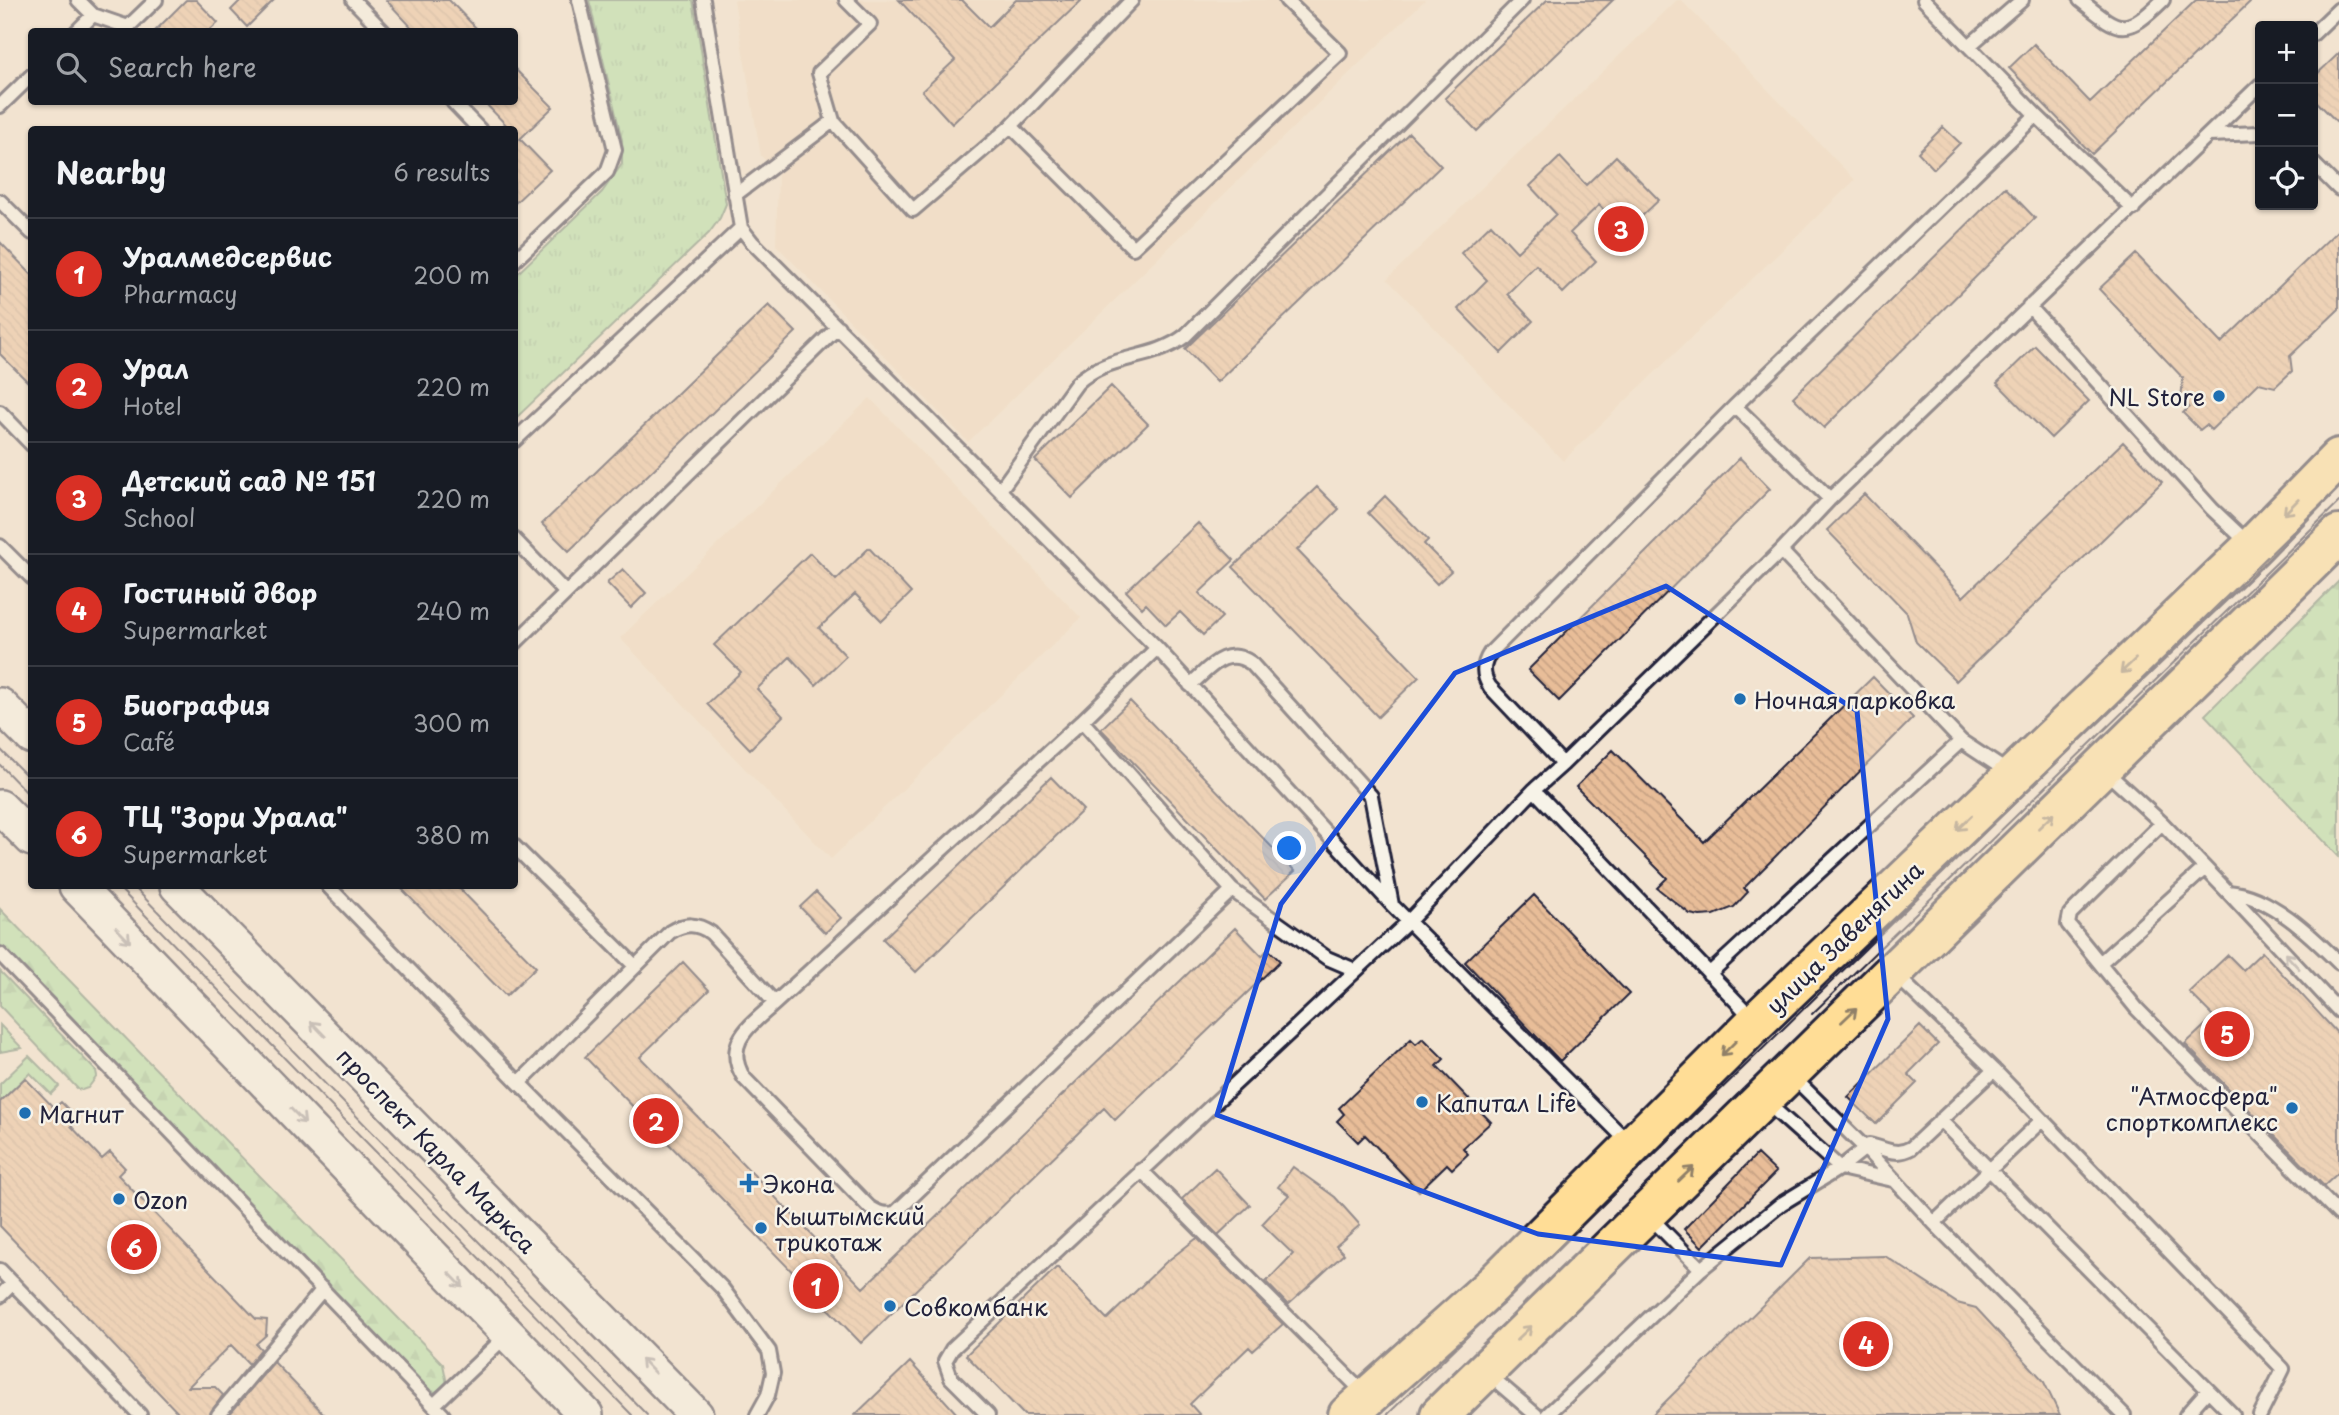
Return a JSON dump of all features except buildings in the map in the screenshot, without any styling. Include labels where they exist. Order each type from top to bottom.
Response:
[{"type":"main road","name":"улица Завенягина","points":[[1358,1406],[1494,1283],[1756,1021],[2252,547],[2339,458]]},
{"type":"main road","points":[[1440,1415],[2339,535]]},
{"type":"main road","points":[[0,705],[28,733]]},
{"type":"main road","points":[[0,807],[28,835]]},
{"type":"main road","points":[[79,889],[586,1415]]},
{"type":"main road","name":"проспект Карла Маркса","points":[[180,889],[696,1415]]},
{"type":"lane","points":[[78,0],[93,15],[128,27],[156,0]]},
{"type":"lane","points":[[353,0],[380,28]]},
{"type":"lane","points":[[518,257],[607,172],[615,150],[579,0]]},
{"type":"lane","points":[[703,0],[740,228],[752,243],[1157,648],[1392,905],[1631,1145]]},
{"type":"lane","points":[[846,0],[870,24],[819,73],[833,121],[913,210],[1011,126],[1132,0]]},
{"type":"lane","points":[[1011,126],[1133,248],[1340,53],[1286,0]]},
{"type":"lane","points":[[1000,490],[1077,383],[1104,364],[1160,351],[1185,336],[1522,0]]},
{"type":"lane","points":[[1924,0],[2036,115],[2133,209]]},
{"type":"lane","points":[[1969,46],[2022,0]]},
{"type":"lane","points":[[2080,0],[2106,21],[2125,27],[2135,25],[2163,0]]},
{"type":"lane","points":[[2318,29],[2339,9]]},
{"type":"lane","points":[[80,28],[93,15]]},
{"type":"lane","points":[[0,106],[28,79]]},
{"type":"lane","points":[[988,1415],[951,1378],[945,1361],[948,1355],[1140,1171],[1409,921],[1534,790],[1781,551],[1830,499],[2255,90]]},
{"type":"lane","points":[[456,105],[476,126]]},
{"type":"lane","points":[[1563,764],[1490,687],[1485,679],[1485,661],[1490,653],[1735,406],[2036,115]]},
{"type":"lane","points":[[735,195],[833,121]]},
{"type":"lane","points":[[2209,135],[2255,132]]},
{"type":"lane","points":[[2318,168],[2339,188]]},
{"type":"lane","points":[[0,201],[28,229]]},
{"type":"lane","points":[[518,437],[740,228]]},
{"type":"lane","points":[[2029,306],[2212,509],[2252,547]]},
{"type":"lane","points":[[518,640],[838,327]]},
{"type":"lane","points":[[1735,406],[1830,499]]},
{"type":"lane","points":[[0,412],[28,441]]},
{"type":"lane","points":[[518,543],[566,593]]},
{"type":"lane","points":[[0,546],[28,574]]},
{"type":"lane","points":[[1781,551],[1962,741],[2014,776]]},
{"type":"lane","points":[[1157,648],[1082,721],[745,1032],[738,1042],[735,1054],[737,1067],[869,1207],[877,1213],[895,1213],[1232,890]]},
{"type":"lane","points":[[1189,685],[1218,661],[1235,656],[1251,663],[1269,682],[1371,796],[1392,905]]},
{"type":"lane","points":[[1082,721],[1232,890],[1327,958],[1355,970]]},
{"type":"lane","points":[[1709,974],[1962,741]]},
{"type":"lane","points":[[2102,767],[2205,868],[2339,1011]]},
{"type":"lane","points":[[1534,790],[1756,1021]]},
{"type":"lane","points":[[2162,824],[2068,917],[2070,927],[2137,1009],[2339,1214]]},
{"type":"lane","points":[[518,850],[635,966]]},
{"type":"lane","points":[[2100,963],[2205,868]]},
{"type":"lane","points":[[331,889],[722,1287],[769,1351],[773,1373],[768,1395],[758,1415]]},
{"type":"lane","points":[[2228,892],[2253,898],[2306,930],[2339,963]]},
{"type":"lane","points":[[519,1083],[635,966],[670,932],[680,926],[702,926],[711,933],[775,1003]]},
{"type":"lane","points":[[0,954],[439,1410],[508,1334]]},
{"type":"lane","points":[[1893,972],[1994,1070],[2283,1369],[2260,1415]]},
{"type":"lane","points":[[1547,1415],[1701,1269],[1781,1204],[1840,1168],[1864,1147],[1869,1145],[1889,1153],[1902,1153],[1910,1148],[1994,1070]]},
{"type":"lane","points":[[1776,1086],[1864,1147],[1934,1223],[2124,1415]]},
{"type":"lane","points":[[1776,1086],[1840,1168],[1893,1180]]},
{"type":"lane","points":[[1940,1120],[2233,1415]]},
{"type":"lane","points":[[1934,1223],[2042,1120]]},
{"type":"lane","points":[[1140,1171],[1358,1406]]},
{"type":"lane","points":[[1646,1213],[1701,1269]]},
{"type":"lane","points":[[0,1270],[141,1415]]},
{"type":"lane","points":[[0,1296],[13,1283]]},
{"type":"lane","points":[[218,1415],[323,1289]]},
{"type":"lane","points":[[1485,1371],[1536,1415]]},
{"type":"lane","points":[[2186,1415],[2208,1390]]},
{"type":"highlighted area","points":[[1666,586],[1857,711],[1888,1019],[1781,1265],[1538,1234],[1217,1115],[1281,904],[1455,673]]},
{"type":"shaded area","points":[[734,0],[1425,0],[968,442],[776,245],[778,173],[761,156]]},
{"type":"shaded area","points":[[1677,0],[1681,0],[1855,180],[1563,461],[1387,279]]},
{"type":"shaded area","points":[[870,398],[1081,618],[831,859],[620,638]]},
{"type":"green space","points":[[589,0],[693,0],[726,204],[709,233],[518,416],[518,273],[602,192],[622,164],[622,140]]},
{"type":"green space","points":[[2339,581],[2339,857],[2205,715]]},
{"type":"green space","points":[[0,909],[443,1364],[447,1384],[435,1392],[424,1389],[311,1267],[0,947]]},
{"type":"green space","points":[[0,971],[96,1071],[97,1076],[88,1088],[78,1089],[0,1006]]},
{"type":"green space","points":[[0,1025],[22,1048],[0,1052]]},
{"type":"green space","points":[[29,1056],[59,1086],[51,1094],[30,1073],[0,1102],[0,1084]]},
{"type":"tram line","points":[[1387,1415],[2339,487]]},
{"type":"tram line","points":[[1812,1014],[2339,502]]},
{"type":"tram line","points":[[0,749],[28,777]]},
{"type":"tram line","points":[[0,765],[28,794]]},
{"type":"tram line","points":[[120,889],[632,1415]]},
{"type":"tram line","points":[[136,889],[647,1415]]},
{"type":"place","name":"Детский сад № 151","points":[[1621,229]]},
{"type":"place","name":"NL Store","points":[[2219,396]]},
{"type":"place","name":"Ночная парковка","points":[[1740,699]]},
{"type":"place","name":"Биография","points":[[2227,1034]]},
{"type":"place","name":"Капитал Life","points":[[1422,1102]]},
{"type":"place","name":"\"Атмосфера\" спорткомплекс","points":[[2292,1108]]},
{"type":"place","name":"Магнит","points":[[25,1113]]},
{"type":"place","name":"Урал","points":[[656,1121]]},
{"type":"place","name":"Экона","points":[[749,1183]]},
{"type":"place","name":"Ozon","points":[[119,1199]]},
{"type":"place","name":"Кыштымский трикотаж","points":[[761,1228]]},
{"type":"place","name":"ТЦ \"Зори Урала\"","points":[[134,1247]]},
{"type":"place","name":"Уралмедсервис","points":[[816,1286]]},
{"type":"place","name":"Совкомбанк","points":[[890,1306]]},
{"type":"place","name":"Гостиный двор","points":[[1866,1344]]}]
